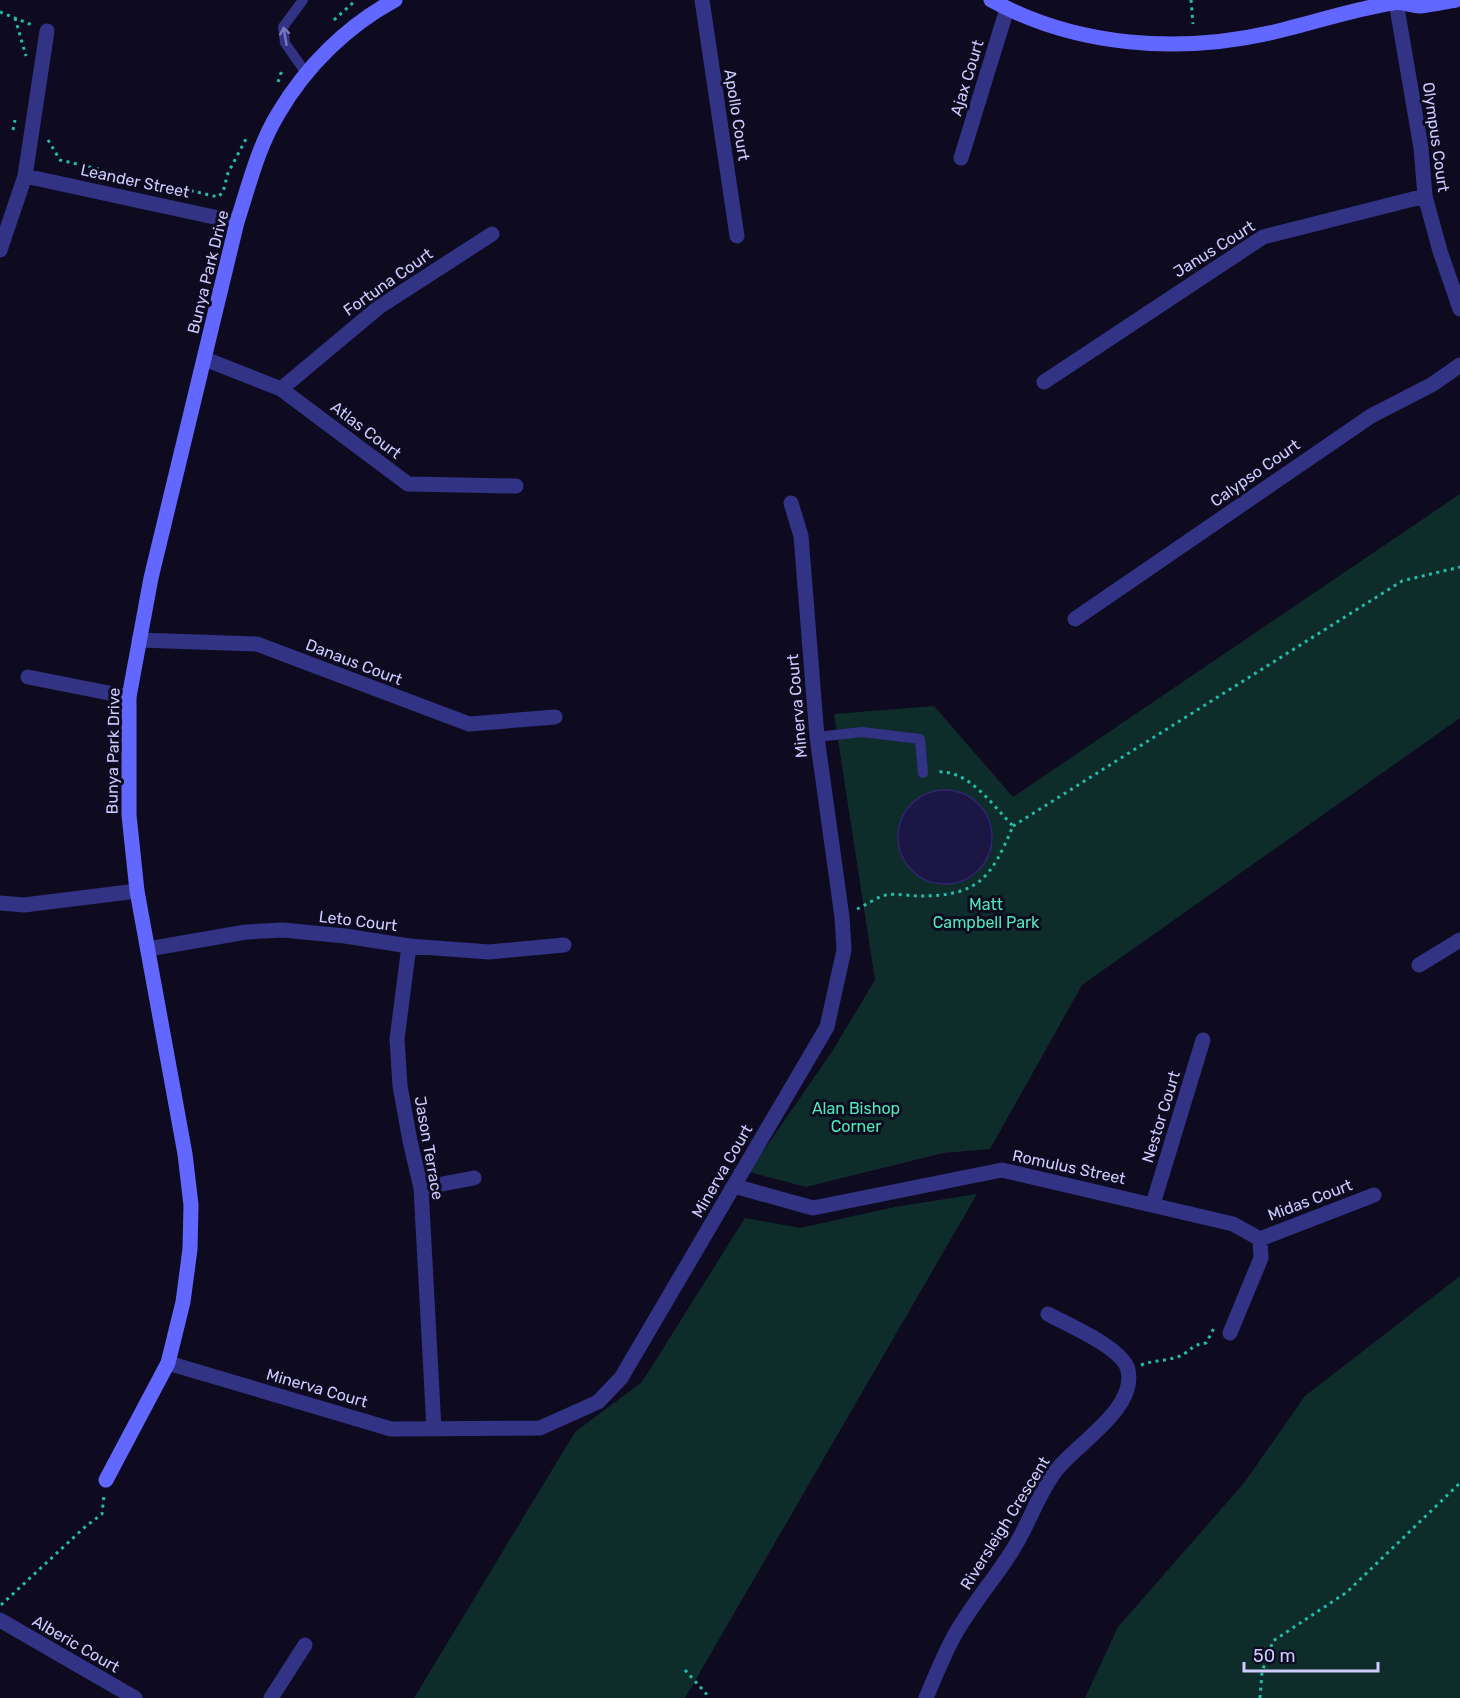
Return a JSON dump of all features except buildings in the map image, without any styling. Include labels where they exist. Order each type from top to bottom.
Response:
[{"type":"street","name":"Bunya Park Drive","points":[[106,1480],[168,1363],[183,1302],[190,1249],[191,1205],[184,1154],[137,891],[129,815],[129,697],[151,578],[237,222],[265,141],[277,115],[306,73],[327,50],[377,4],[396,0]]},
{"type":"street","name":"Apollo Court","points":[[702,0],[737,236]]},
{"type":"street","points":[[991,0],[1046,25],[1095,38],[1144,44],[1195,44],[1234,40],[1397,1],[1418,6],[1456,0]]},
{"type":"street","name":"Olympus Court","points":[[1397,1],[1420,148],[1425,196],[1440,251],[1460,309]]},
{"type":"street","name":"Ajax Court","points":[[961,158],[1007,9]]},
{"type":"street","points":[[0,250],[24,176],[47,31]]},
{"type":"street","name":"Leander Street","points":[[24,176],[237,222]]},
{"type":"street","name":"Janus Court","points":[[1044,382],[1263,237],[1425,196]]},
{"type":"street","name":"Fortuna Court","points":[[281,389],[379,307],[492,234]]},
{"type":"street","name":"Atlas Court","points":[[205,359],[281,389],[408,483],[516,486]]},
{"type":"street","name":"Calypso Court","points":[[1075,619],[1371,416],[1433,384],[1460,365]]},
{"type":"street","name":"Minerva Court","points":[[168,1363],[391,1429],[540,1428],[598,1402],[621,1378],[827,1027],[844,950],[842,916],[817,737],[801,536],[791,503]]},
{"type":"street","name":"Danaus Court","points":[[139,640],[257,644],[469,724],[555,717]]},
{"type":"street","points":[[28,677],[129,697]]},
{"type":"street","points":[[0,903],[24,905],[137,891]]},
{"type":"street","name":"Leto Court","points":[[148,949],[246,932],[283,930],[345,936],[409,946],[489,952],[564,945]]},
{"type":"street","points":[[1419,965],[1460,940]]},
{"type":"street","name":"Jason Terrace","points":[[409,946],[397,1039],[400,1086],[421,1188],[434,1429]]},
{"type":"street","name":"Nestor Court","points":[[1153,1204],[1203,1040]]},
{"type":"street","name":"Romulus Street","points":[[734,1186],[813,1208],[1002,1170],[1233,1224],[1260,1239]]},
{"type":"street","points":[[421,1188],[474,1178]]},
{"type":"street","name":"Midas Court","points":[[1260,1239],[1374,1195]]},
{"type":"street","points":[[1230,1333],[1261,1258],[1260,1239]]},
{"type":"street","points":[[1048,1314],[1112,1349],[1122,1359],[1128,1371]]},
{"type":"street","name":"Riversleigh Crescent","points":[[926,1698],[952,1638],[1015,1546],[1053,1474],[1119,1408],[1127,1391],[1128,1371]]},
{"type":"street","name":"Alberic Court","points":[[0,1620],[135,1698]]},
{"type":"street","points":[[271,1698],[305,1645]]},
{"type":"lane","points":[[303,0],[283,27],[285,43],[306,73]]},
{"type":"lane","points":[[817,737],[862,732],[920,739],[923,773]]},
{"type":"path","points":[[1191,0],[1193,24]]},
{"type":"path","points":[[0,12],[47,31]]},
{"type":"path","points":[[15,18],[27,59]]},
{"type":"path","points":[[275,92],[282,70]]},
{"type":"path","points":[[13,130],[16,120]]},
{"type":"path","points":[[48,140],[60,160],[218,197],[223,192],[228,173],[247,136]]},
{"type":"path","points":[[842,916],[886,895],[949,894],[973,887],[989,874],[1000,857],[1013,826],[1402,581],[1460,567]]},
{"type":"path","points":[[923,773],[944,771],[973,783],[1013,826]]},
{"type":"path","points":[[1128,1371],[1150,1362],[1181,1355],[1189,1347],[1206,1343],[1213,1327],[1230,1333]]},
{"type":"path","points":[[0,1606],[102,1514],[106,1480]]},
{"type":"path","points":[[1260,1698],[1262,1672],[1273,1641],[1347,1592],[1460,1483]]},
{"type":"path","points":[[685,1670],[710,1698]]},
{"type":"green space","name":"Matt Campbell Park","points":[[1460,494],[1460,718],[1082,985],[990,1149],[943,1153],[806,1187],[749,1172],[833,1050],[875,980],[834,714],[934,706],[1013,797]]},
{"type":"green space","points":[[977,1194],[685,1698],[414,1698],[575,1432],[642,1382],[745,1218],[800,1228],[895,1207]]},
{"type":"green space","points":[[1460,1276],[1460,1698],[1085,1698],[1118,1627],[1244,1483],[1305,1396]]},
{"type":"park label","name":"Alan Bishop Corner","points":[[856,1117]]}]
